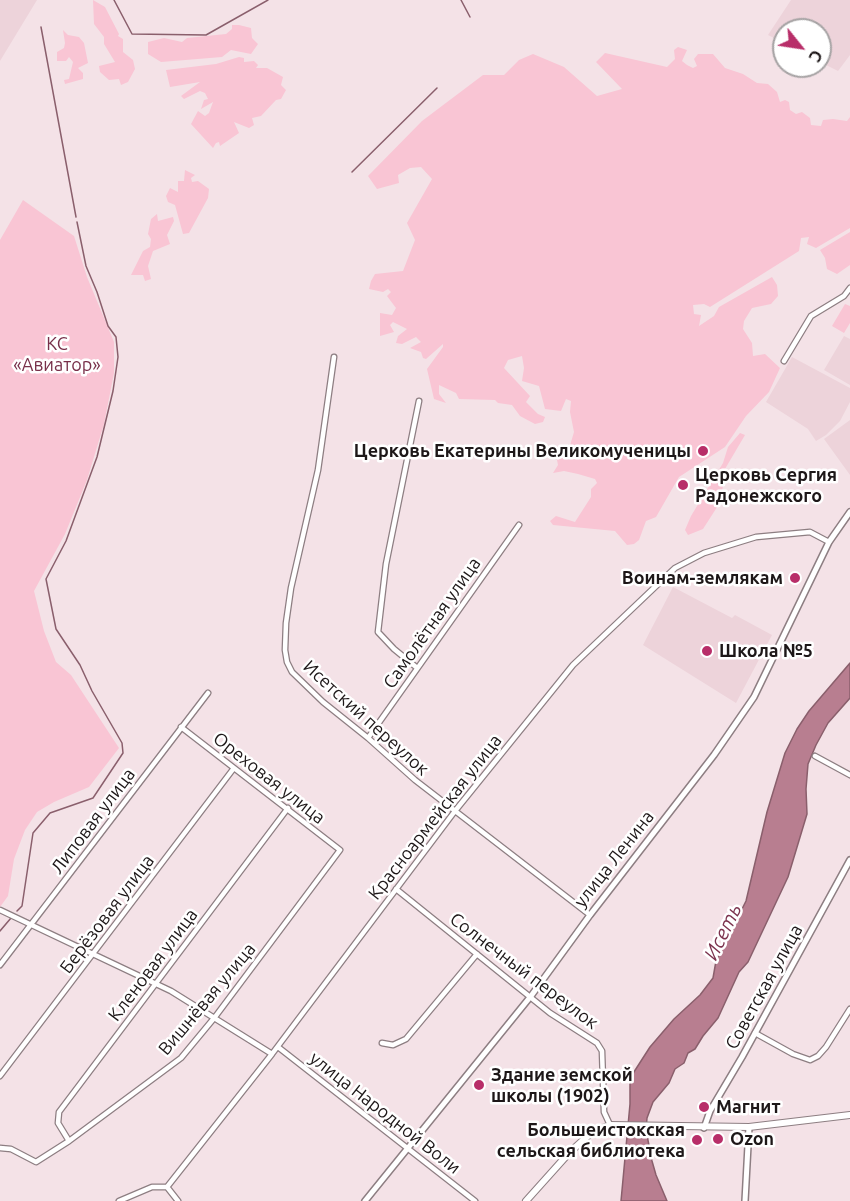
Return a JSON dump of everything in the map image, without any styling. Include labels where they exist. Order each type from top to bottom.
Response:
[{"type":"main road","points":[[526,1201],[583,1140],[590,1134],[613,1124],[704,1128],[749,1127],[850,1115]]},
{"type":"street","points":[[784,361],[811,316],[844,296],[850,288]]},
{"type":"street","name":"Исетский переулок","points":[[334,357],[318,471],[291,588],[286,622],[287,663],[292,672],[322,702],[368,738],[415,780],[590,915]]},
{"type":"street","points":[[416,667],[378,632],[386,564],[419,400]]},
{"type":"street","name":"улица Ленина","points":[[365,1201],[531,996],[590,915],[714,755],[754,697],[829,542],[850,512]]},
{"type":"street","name":"Самолётная улица","points":[[368,738],[416,667],[519,525]]},
{"type":"street","name":"Красноармейская улица","points":[[167,1187],[278,1047],[455,811],[573,665],[675,568],[704,553],[756,537],[810,532],[829,542]]},
{"type":"street","name":"Липовая улица","points":[[0,965],[208,693]]},
{"type":"street","name":"Ореховая улица","points":[[182,727],[340,850]]},
{"type":"street","points":[[815,756],[850,775]]},
{"type":"street","name":"Берёзовая улица","points":[[0,1076],[234,768]]},
{"type":"street","name":"Кленовая улица","points":[[69,1141],[58,1123],[59,1112],[288,808]]},
{"type":"street","name":"Вишнёвая улица","points":[[0,1148],[11,1149],[36,1162],[69,1141],[181,1058],[215,1017],[340,850]]},
{"type":"street","name":"Советская улица","points":[[704,1128],[710,1111],[850,860]]},
{"type":"street","name":"Солнечный переулок","points":[[396,889],[550,1012],[597,1043],[602,1051],[604,1112],[613,1124]]},
{"type":"street","points":[[0,910],[156,983],[215,1017],[272,1054]]},
{"type":"street","points":[[382,1043],[393,1045],[406,1039],[477,954]]},
{"type":"street","points":[[755,1033],[793,1054],[810,1060],[818,1056],[826,1047],[850,1009]]},
{"type":"street","name":"улица Народной Воли","points":[[278,1047],[407,1150],[476,1201]]},
{"type":"street","points":[[745,1201],[749,1127]]},
{"type":"street","points":[[118,1201],[152,1187],[167,1187],[178,1201]]},
{"type":"shaded area","points":[[0,0],[37,0],[0,61]]},
{"type":"shaded area","points":[[791,0],[850,0],[850,55],[838,71],[832,68],[832,18],[779,18]]},
{"type":"shaded area","points":[[844,336],[850,339],[850,385],[824,370]]},
{"type":"shaded area","points":[[792,357],[850,388],[850,402],[840,421],[816,441],[808,429],[766,402]]},
{"type":"shaded area","points":[[850,420],[850,475],[824,439]]},
{"type":"shaded area","name":"Школа №5","points":[[673,587],[732,618],[735,615],[772,635],[736,703],[643,645]]},
{"type":"shaded area","points":[[850,663],[850,698],[828,723],[808,764],[807,814],[788,877],[748,962],[739,972],[718,1018],[695,1049],[688,1053],[684,1063],[675,1069],[669,1083],[653,1102],[647,1118],[646,1130],[652,1161],[667,1201],[621,1201],[632,1075],[650,1047],[674,1019],[700,995],[713,978],[716,961],[746,901],[767,812],[785,753],[809,711]]},
{"type":"green space","points":[[93,0],[105,7],[118,36],[123,39],[123,52],[133,60],[135,69],[128,82],[121,85],[119,79],[109,80],[100,72],[99,66],[115,62],[104,44],[104,37],[94,24]]},
{"type":"green space","points":[[232,25],[251,28],[252,38],[258,44],[251,54],[231,50],[222,57],[161,62],[148,54],[148,42],[164,38],[182,42],[187,38],[226,34],[232,29]]},
{"type":"green space","points":[[63,30],[68,35],[79,37],[84,43],[88,63],[78,68],[83,73],[83,79],[65,84],[64,80],[69,79],[73,62],[69,57],[66,61],[57,61],[57,52],[64,48],[65,43]]},
{"type":"green space","points":[[678,47],[687,50],[682,61],[693,68],[697,66],[694,59],[698,54],[713,54],[725,68],[743,74],[757,83],[768,84],[777,92],[780,102],[785,100],[789,102],[790,110],[796,114],[802,112],[810,118],[811,125],[821,126],[823,120],[847,121],[850,117],[850,228],[816,248],[807,244],[809,237],[801,238],[799,251],[710,307],[704,304],[693,305],[694,314],[701,315],[699,326],[714,316],[719,307],[772,277],[777,285],[778,296],[771,304],[752,308],[744,321],[743,329],[752,343],[753,356],[765,354],[780,368],[769,392],[746,416],[725,447],[679,477],[656,517],[646,521],[639,540],[627,545],[615,531],[553,525],[550,521],[556,516],[575,522],[591,497],[591,489],[597,483],[595,479],[578,474],[564,471],[553,473],[558,465],[557,460],[569,449],[574,432],[570,412],[571,401],[566,399],[561,411],[545,409],[539,386],[522,381],[524,368],[522,356],[508,360],[504,368],[530,396],[526,402],[538,414],[545,417],[543,422],[535,424],[520,416],[512,405],[498,403],[495,400],[459,399],[456,393],[439,385],[439,394],[446,403],[434,399],[427,369],[443,344],[426,359],[423,358],[421,352],[410,348],[421,342],[416,337],[402,344],[396,343],[398,336],[407,329],[393,322],[390,325],[394,332],[380,336],[380,313],[392,315],[396,308],[387,296],[391,292],[388,289],[383,292],[369,289],[371,281],[375,274],[403,271],[415,240],[407,223],[432,179],[421,167],[410,168],[398,175],[399,183],[377,189],[368,176],[422,121],[483,75],[504,75],[519,60],[533,54],[564,67],[597,96],[622,89],[596,62],[605,53],[667,67],[675,59],[674,50]]},
{"type":"green space","points":[[239,57],[244,58],[244,62],[254,61],[258,65],[256,68],[267,68],[283,77],[281,85],[286,90],[281,99],[276,100],[261,116],[252,118],[254,125],[249,128],[234,122],[239,133],[220,146],[219,142],[216,143],[213,148],[191,124],[198,111],[205,116],[209,113],[213,102],[201,109],[204,100],[208,99],[205,93],[200,91],[184,99],[181,96],[200,82],[170,87],[166,70],[216,64]]},
{"type":"green space","points":[[185,170],[195,175],[191,178],[192,182],[198,181],[209,189],[208,198],[189,233],[183,234],[175,205],[168,202],[166,196],[170,188],[178,192],[178,181],[184,181]]},
{"type":"green space","name":"КС «Авиатор»","points":[[23,200],[74,236],[87,277],[114,342],[114,373],[104,424],[87,480],[65,534],[34,591],[44,631],[56,662],[71,675],[119,748],[89,787],[37,812],[25,830],[14,859],[8,896],[0,907],[0,240]]},
{"type":"green space","points":[[157,214],[158,221],[173,217],[174,221],[167,235],[170,244],[153,251],[148,266],[151,279],[145,281],[143,275],[131,275],[143,251],[150,247],[151,239],[148,234],[151,219]]},
{"type":"green space","points":[[850,232],[850,265],[837,274],[827,269],[825,258],[820,250]]},
{"type":"green space","points":[[845,304],[850,306],[850,323],[844,333],[832,326]]},
{"type":"green space","points":[[740,433],[745,435],[725,469],[721,501],[703,529],[688,535],[685,530],[691,516],[723,463],[728,447]]},
{"type":"waterway","points":[[114,0],[132,34],[206,35],[268,0]]},
{"type":"waterway","points":[[461,0],[470,17]]},
{"type":"waterway","points":[[41,27],[76,217]]},
{"type":"waterway","points":[[352,172],[437,88]]},
{"type":"waterway","points":[[17,911],[22,906],[33,833],[50,813],[93,798],[123,753],[122,743],[80,665],[56,629],[46,579],[66,541],[97,457],[113,391],[118,357],[116,337],[108,326],[86,266],[77,222]]},
{"type":"waterway","points":[[0,931],[11,918]]},
{"type":"place","name":"Церковь Екатерины Великомученицы","points":[[703,451]]},
{"type":"place","name":"Церковь Сергия Радонежского","points":[[683,485]]},
{"type":"place","name":"Воинам-землякам","points":[[795,578]]},
{"type":"place","name":"Школа №5","points":[[707,651]]},
{"type":"place","name":"Здание земской школы (1902)","points":[[479,1085]]},
{"type":"place","name":"Магнит","points":[[704,1107]]},
{"type":"place","name":"Ozon","points":[[718,1139]]},
{"type":"place","name":"Большеистокская сельская библиотека","points":[[697,1140]]},
{"type":"water label","name":"Исеть","points":[[723,932]]}]
